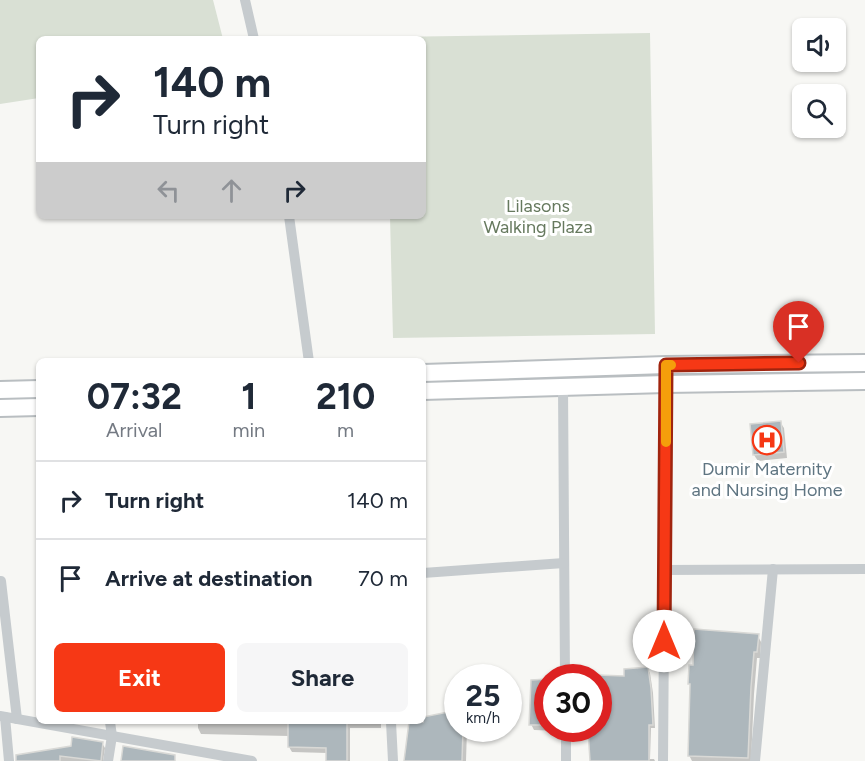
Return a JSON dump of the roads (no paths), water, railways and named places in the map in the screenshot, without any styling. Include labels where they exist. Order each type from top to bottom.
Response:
[{"type":"main road","points":[[426,373],[666,365],[865,363]]},
{"type":"main road","points":[[426,391],[865,381]]},
{"type":"main road","points":[[0,390],[36,389]]},
{"type":"main road","points":[[0,408],[36,407]]},
{"type":"street","points":[[245,0],[253,36]]},
{"type":"street","points":[[289,219],[308,358]]},
{"type":"street","points":[[663,761],[666,365]]},
{"type":"street","points":[[563,387],[565,664]]},
{"type":"street","points":[[426,573],[564,563]]},
{"type":"street","points":[[755,761],[773,569]]},
{"type":"street","points":[[664,570],[865,569]]},
{"type":"street","points":[[1,581],[9,761]]},
{"type":"street","points":[[7,717],[36,722]]},
{"type":"street","points":[[46,724],[236,760],[252,761]]},
{"type":"street","points":[[108,761],[112,736],[110,724]]},
{"type":"street","points":[[391,724],[393,761]]},
{"type":"street","points":[[566,742],[566,761]]},
{"type":"place","name":"Dumir Maternity and Nursing Home","points":[[767,440]]},
{"type":"park label","name":"Lilasons Walking Plaza","points":[[538,216]]}]
